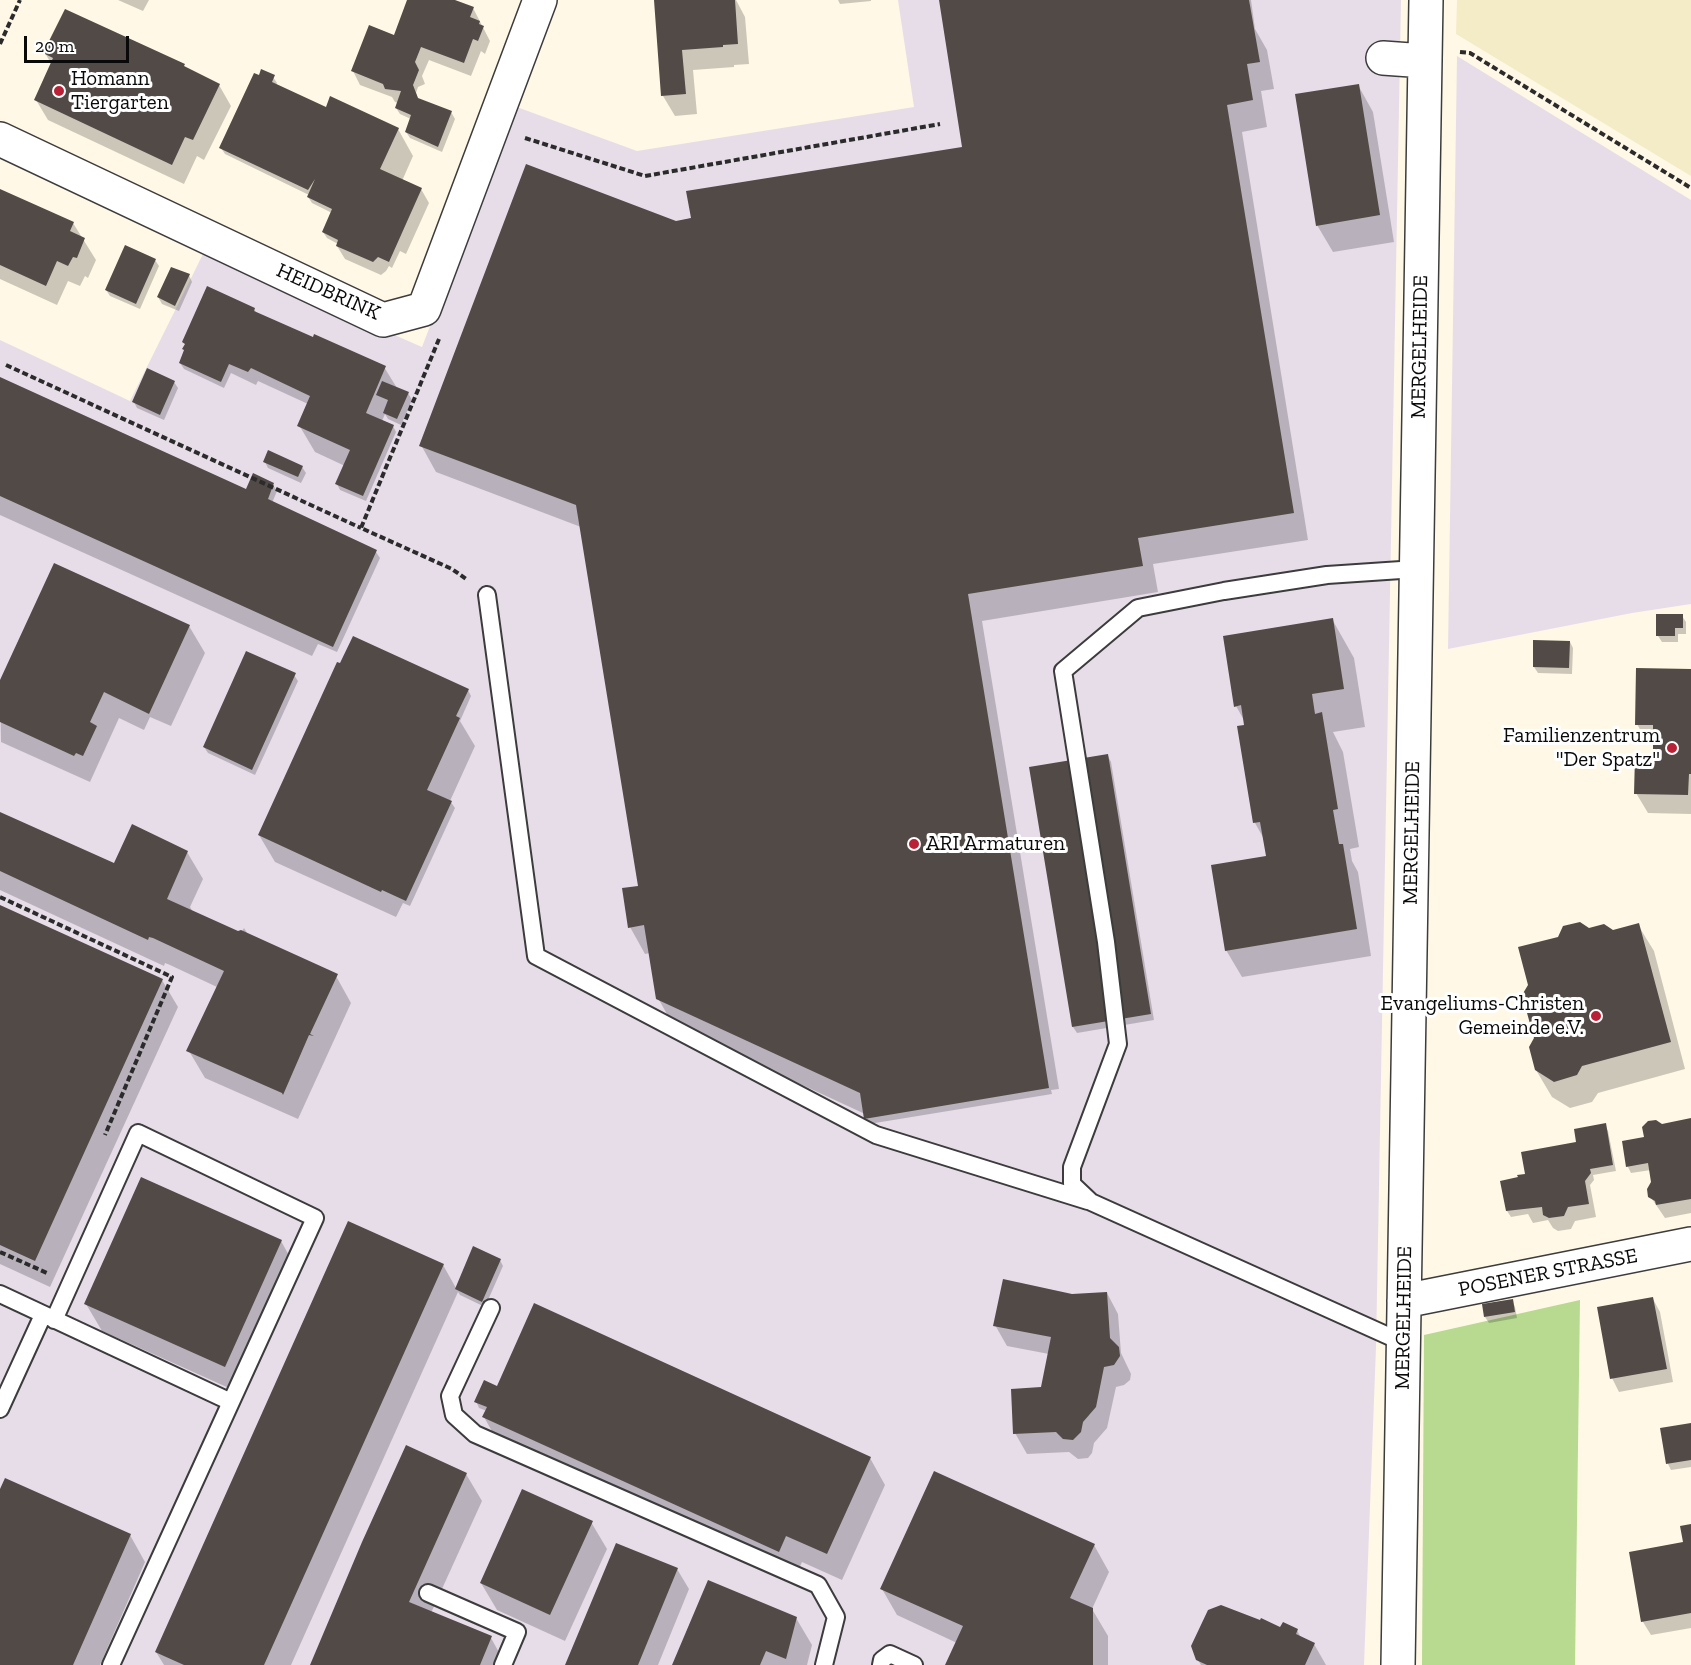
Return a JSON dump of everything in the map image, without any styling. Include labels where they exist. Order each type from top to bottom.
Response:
[{"type":"street","name":"HEIDBRINK","points":[[0,139],[383,320],[424,309],[540,0]]},
{"type":"street","name":"MERGELHEIDE","points":[[1398,1665],[1426,0]]},
{"type":"street","points":[[1383,57],[1425,55]]},
{"type":"street","name":"POSENER STRASSE","points":[[1404,1301],[1691,1244]]},
{"type":"lane","points":[[1091,1202],[1072,1184],[1072,1167],[1118,1044],[1106,942],[1063,671],[1138,608],[1224,591],[1327,575],[1416,569]]},
{"type":"lane","points":[[487,595],[536,956],[876,1135],[1091,1202],[1404,1343]]},
{"type":"lane","points":[[0,1410],[49,1317],[138,1133],[315,1218],[111,1665]]},
{"type":"lane","points":[[0,1294],[231,1402]]},
{"type":"lane","points":[[490,1308],[450,1396],[454,1415],[475,1434],[818,1585],[836,1617],[824,1665]]},
{"type":"lane","points":[[428,1593],[517,1632],[503,1665]]},
{"type":"lane","points":[[881,1665],[882,1660],[890,1654],[914,1665]]},
{"type":"path","points":[[0,44],[20,0]]},
{"type":"path","points":[[1425,55],[1470,53],[1691,188]]},
{"type":"path","points":[[523,137],[645,176],[940,124]]},
{"type":"path","points":[[361,528],[442,333]]},
{"type":"path","points":[[6,365],[452,569],[487,595]]},
{"type":"path","points":[[0,897],[172,977],[102,1141]]},
{"type":"path","points":[[0,1252],[47,1273],[51,1262]]},
{"type":"shaded area","points":[[898,0],[1401,0],[1376,1347],[1364,1665],[0,1665],[0,340],[130,401],[204,252],[422,347],[514,106],[637,151],[914,107]]},
{"type":"shaded area","points":[[1457,0],[1691,0],[1691,176],[1456,34]]},
{"type":"shaded area","points":[[1457,56],[1691,200],[1691,604],[1632,613],[1448,649]]},
{"type":"green space","points":[[1580,1300],[1575,1665],[1422,1665],[1424,1335]]},
{"type":"building","points":[[407,0],[455,0],[474,7],[470,17],[480,21],[479,24],[484,26],[478,41],[473,39],[464,63],[421,47],[415,62],[419,70],[413,85],[418,98],[452,111],[438,147],[405,132],[411,115],[395,108],[401,91],[385,89],[383,84],[351,71],[369,25],[394,35]]},
{"type":"building","points":[[654,0],[735,0],[738,44],[682,50],[686,94],[661,96]]},
{"type":"building","points":[[939,0],[1249,0],[1260,62],[1247,64],[1253,100],[1227,105],[1294,513],[1138,538],[1143,566],[968,594],[1049,1088],[864,1119],[860,1093],[656,999],[644,925],[628,928],[622,888],[638,886],[576,505],[419,446],[526,164],[676,221],[691,218],[686,191],[962,147]]},
{"type":"building","points":[[65,9],[185,64],[184,66],[220,84],[193,140],[185,137],[172,165],[34,100],[53,58],[43,53]]},
{"type":"building","points":[[261,69],[275,75],[272,82],[326,107],[330,96],[399,128],[380,169],[422,188],[389,262],[378,257],[373,262],[336,246],[338,240],[322,232],[332,209],[307,197],[315,179],[308,190],[219,148],[254,73],[259,75]]},
{"type":"building","points":[[1359,84],[1380,215],[1316,226],[1295,94]]},
{"type":"building","points":[[0,189],[74,222],[70,231],[85,238],[77,258],[73,257],[68,266],[57,261],[46,286],[0,265]]},
{"type":"building","points":[[125,245],[156,259],[136,304],[105,290]]},
{"type":"building","points":[[171,267],[190,274],[175,306],[157,297]]},
{"type":"building","points":[[207,286],[255,308],[254,311],[313,337],[314,334],[386,366],[366,413],[394,425],[363,496],[335,484],[350,450],[297,426],[310,396],[251,368],[248,372],[229,364],[221,382],[179,363],[185,344],[182,342]]},
{"type":"building","points":[[147,368],[175,381],[160,415],[132,402]]},
{"type":"building","points":[[0,377],[246,489],[253,473],[274,483],[268,499],[377,550],[333,647],[0,496]]},
{"type":"building","points":[[382,381],[409,392],[397,419],[383,413],[388,400],[376,395]]},
{"type":"building","points":[[268,450],[303,466],[298,477],[263,462]]},
{"type":"building","points":[[54,563],[190,625],[149,714],[104,692],[90,722],[97,726],[83,756],[76,753],[74,756],[0,722],[0,680]]},
{"type":"building","points":[[1656,614],[1683,614],[1683,628],[1675,628],[1675,636],[1656,636]]},
{"type":"building","points":[[1333,618],[1344,689],[1312,694],[1315,714],[1322,712],[1338,809],[1333,810],[1339,844],[1343,844],[1357,929],[1225,951],[1211,865],[1266,856],[1260,822],[1253,823],[1237,726],[1244,725],[1241,705],[1234,707],[1223,636]]},
{"type":"building","points":[[353,636],[469,689],[456,716],[460,718],[427,790],[452,801],[406,901],[382,890],[381,892],[258,835],[337,662],[340,663]]},
{"type":"building","points":[[1533,640],[1570,641],[1569,668],[1533,667]]},
{"type":"building","points":[[246,651],[296,673],[252,770],[203,747]]},
{"type":"building","name":"Familienzentrum \"Der Spatz\"","points":[[1636,668],[1691,669],[1691,774],[1689,774],[1688,795],[1634,794],[1635,756],[1653,756],[1653,725],[1635,725]]},
{"type":"building","points":[[1108,754],[1151,1014],[1072,1027],[1029,767]]},
{"type":"building","points":[[0,812],[114,863],[132,824],[188,851],[167,899],[338,974],[310,1034],[314,1036],[309,1035],[283,1095],[186,1051],[224,971],[153,938],[149,937],[148,940],[0,871]]},
{"type":"building","points":[[0,905],[163,979],[35,1261],[0,1245]]},
{"type":"building","name":"Evangeliums-Christen Gemeinde e.V.","points":[[1580,922],[1589,928],[1604,924],[1613,930],[1639,923],[1671,1042],[1582,1066],[1577,1075],[1554,1082],[1535,1070],[1529,1047],[1534,1038],[1522,995],[1528,985],[1518,947],[1558,937],[1563,926]]},
{"type":"building","points":[[1691,1118],[1691,1199],[1656,1205],[1655,1201],[1648,1197],[1647,1189],[1651,1182],[1648,1163],[1626,1167],[1622,1141],[1644,1137],[1642,1127],[1648,1121],[1656,1120],[1662,1124]]},
{"type":"building","points":[[1606,1123],[1613,1165],[1590,1169],[1591,1173],[1585,1181],[1589,1204],[1568,1207],[1564,1216],[1549,1218],[1543,1215],[1542,1207],[1506,1211],[1500,1181],[1525,1174],[1521,1152],[1576,1142],[1574,1129]]},
{"type":"building","points":[[141,1177],[282,1240],[225,1367],[84,1304]]},
{"type":"building","points":[[348,1221],[444,1264],[264,1665],[184,1665],[155,1652]]},
{"type":"building","points":[[473,1246],[501,1259],[482,1302],[455,1289]]},
{"type":"building","points":[[1003,1279],[1072,1294],[1107,1292],[1110,1338],[1119,1347],[1120,1356],[1114,1365],[1104,1367],[1096,1407],[1083,1422],[1081,1432],[1073,1440],[1063,1439],[1056,1432],[1013,1434],[1011,1389],[1041,1387],[1051,1337],[993,1326]]},
{"type":"building","points":[[1653,1297],[1667,1369],[1610,1379],[1597,1307]]},
{"type":"building","points":[[1513,1299],[1515,1312],[1484,1317],[1482,1304]]},
{"type":"building","points":[[534,1303],[871,1457],[827,1554],[786,1536],[779,1552],[482,1417],[487,1407],[474,1402],[484,1380],[497,1386]]},
{"type":"building","points":[[1691,1423],[1691,1460],[1666,1464],[1660,1428]]},
{"type":"building","points":[[406,1445],[467,1473],[409,1602],[492,1636],[480,1665],[310,1665],[362,1542]]},
{"type":"building","points":[[934,1471],[1095,1544],[1070,1598],[1093,1608],[1093,1665],[945,1665],[963,1626],[880,1589]]},
{"type":"building","points":[[5,1478],[131,1534],[73,1665],[0,1665],[0,1489]]},
{"type":"building","points":[[522,1489],[593,1521],[550,1615],[480,1583]]},
{"type":"building","points":[[1691,1524],[1691,1613],[1641,1622],[1629,1552],[1683,1542],[1680,1526]]},
{"type":"building","points":[[616,1543],[678,1568],[638,1665],[565,1665]]},
{"type":"building","points":[[708,1580],[797,1617],[786,1659],[766,1651],[760,1665],[672,1665]]},
{"type":"building","points":[[1221,1605],[1280,1627],[1283,1622],[1298,1629],[1296,1634],[1315,1643],[1305,1665],[1207,1665],[1196,1660],[1191,1646],[1208,1610]]},
{"type":"place","name":"Homann Tiergarten","points":[[59,91]]},
{"type":"place","name":"Familienzentrum \"Der Spatz\"","points":[[1672,748]]},
{"type":"place","name":"ARI Armaturen","points":[[914,844]]},
{"type":"place","name":"Evangeliums-Christen Gemeinde e.V.","points":[[1596,1016]]}]
